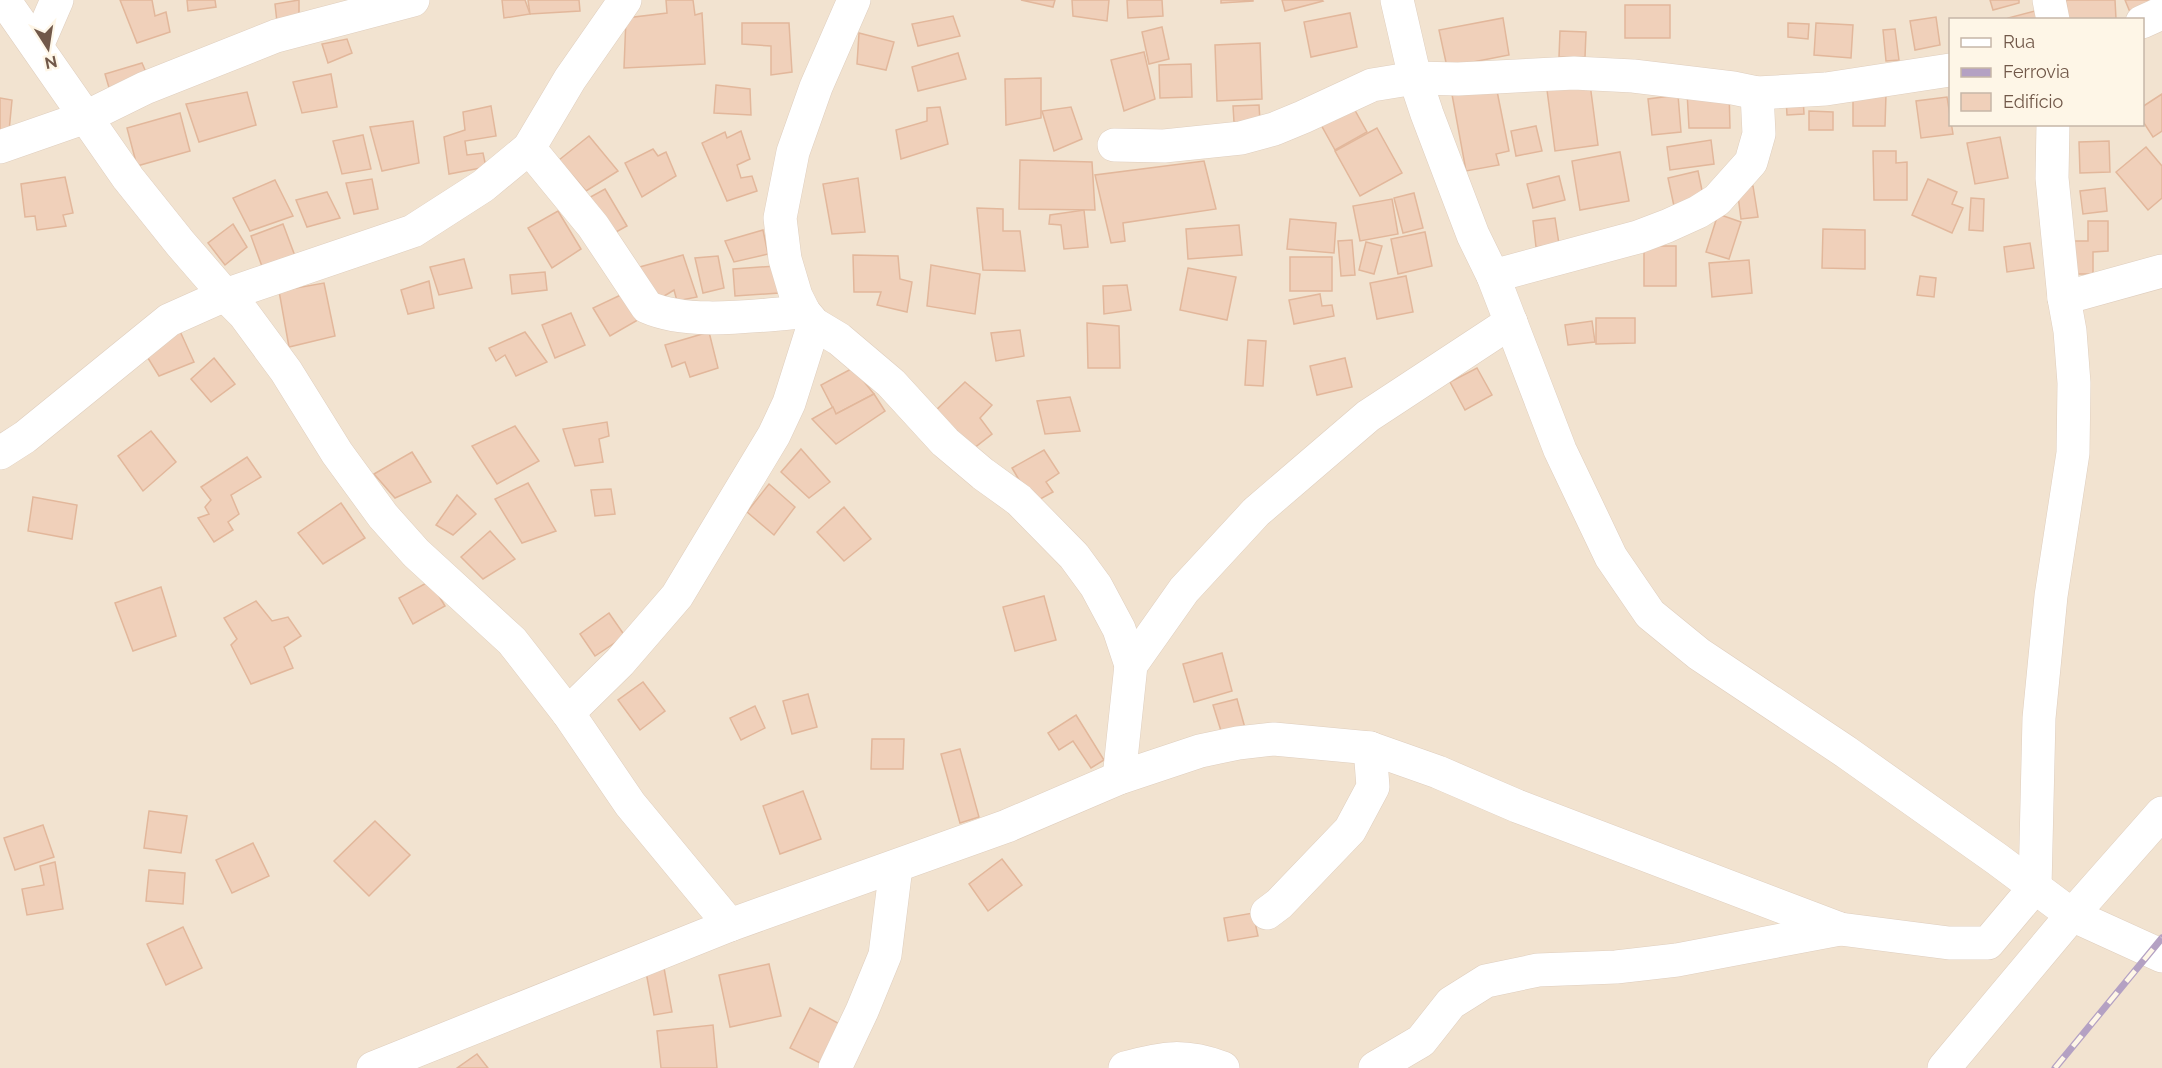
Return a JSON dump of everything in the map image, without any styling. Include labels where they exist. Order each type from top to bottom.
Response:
[{"type":"street","points":[[4,0],[128,178],[180,243],[244,314],[286,371],[337,453],[383,516],[417,553],[512,641],[568,713],[630,804],[730,925]]},
{"type":"street","points":[[37,46],[57,0]]},
{"type":"street","points":[[0,147],[86,117],[145,88],[276,36],[413,0]]},
{"type":"street","points":[[0,453],[25,437],[169,320],[225,295],[413,231],[483,186],[529,148],[570,79],[625,0]]},
{"type":"street","points":[[854,0],[816,87],[793,152],[780,218],[785,260],[796,296],[809,318],[839,339],[891,383],[945,442],[1019,500],[1074,556],[1096,586],[1119,629],[1131,664],[1119,778]]},
{"type":"street","points":[[1397,0],[1414,78],[1473,235],[1493,276],[1560,450],[1611,557],[1650,614],[1699,654],[1846,752],[2072,915],[2162,956]]},
{"type":"street","points":[[2049,0],[2053,18]]},
{"type":"street","points":[[2144,21],[2162,13]]},
{"type":"street","points":[[1114,145],[1164,146],[1241,138],[1274,129],[1372,85],[1414,78],[1458,79],[1574,73],[1633,76],[1758,93],[1826,89],[1949,69]]},
{"type":"street","points":[[1493,276],[1638,237],[1698,212],[1717,200],[1751,162],[1759,134],[1758,93]]},
{"type":"street","points":[[373,1068],[730,925],[1007,826],[1119,778],[1200,751],[1238,743],[1275,739],[1370,748],[1438,772],[1516,806],[1840,929],[1949,943],[1988,943],[2034,887],[2039,718],[2051,596],[2073,453],[2074,383],[2052,178],[2053,126]]},
{"type":"street","points":[[529,148],[592,226],[647,307],[660,313],[713,318],[809,318]]},
{"type":"street","points":[[2064,298],[2162,271]]},
{"type":"street","points":[[568,713],[620,663],[677,596],[774,435],[789,403],[809,318]]},
{"type":"street","points":[[1131,664],[1184,590],[1256,512],[1368,416],[1511,322]]},
{"type":"street","points":[[1267,913],[1279,904],[1350,830],[1373,787],[1370,748]]},
{"type":"street","points":[[1944,1068],[2072,915],[2162,813]]},
{"type":"street","points":[[835,1068],[885,955],[896,867]]},
{"type":"street","points":[[1375,1068],[1421,1041],[1451,1003],[1486,981],[1538,970],[1617,967],[1677,960],[1840,929]]},
{"type":"street","points":[[1125,1068],[1155,1060],[1193,1058],[1223,1068]]},
{"type":"shaded area","points":[[0,0],[2162,0],[2162,1068],[0,1068]]},
{"type":"building","points":[[120,0],[152,0],[155,16],[166,12],[170,32],[137,43]]},
{"type":"building","points":[[187,0],[215,0],[216,7],[188,11]]},
{"type":"building","points":[[299,0],[299,19],[277,22],[275,4]]},
{"type":"building","points":[[502,0],[525,0],[530,14],[504,18]]},
{"type":"building","points":[[528,0],[579,0],[580,11],[530,14]]},
{"type":"building","points":[[666,0],[693,0],[695,15],[702,13],[705,64],[624,68],[626,18],[667,13]]},
{"type":"building","points":[[1021,0],[1055,0],[1053,7]]},
{"type":"building","points":[[1072,0],[1109,0],[1107,21],[1073,16]]},
{"type":"building","points":[[1127,0],[1162,0],[1163,16],[1128,18]]},
{"type":"building","points":[[1221,0],[1253,0],[1253,1],[1221,3]]},
{"type":"building","points":[[1282,0],[1322,0],[1323,1],[1285,11]]},
{"type":"building","points":[[1990,0],[2019,0],[2019,3],[1993,10]]},
{"type":"building","points":[[2066,0],[2115,0],[2116,18],[2068,18]]},
{"type":"building","points":[[2125,0],[2161,0],[2130,12]]},
{"type":"building","points":[[1625,5],[1670,5],[1670,38],[1625,38]]},
{"type":"building","points":[[2035,11],[2037,18],[2008,18]]},
{"type":"building","points":[[1350,13],[1357,47],[1311,57],[1304,22]]},
{"type":"building","points":[[953,16],[960,36],[918,46],[912,24]]},
{"type":"building","points":[[1936,17],[1940,45],[1915,50],[1910,21]]},
{"type":"building","points":[[1503,18],[1509,55],[1447,67],[1439,30]]},
{"type":"building","points":[[742,23],[789,23],[792,72],[771,75],[771,46],[742,44]]},
{"type":"building","points":[[1788,23],[1809,24],[1808,39],[1788,37]]},
{"type":"building","points":[[1816,23],[1853,25],[1851,58],[1814,55]]},
{"type":"building","points":[[1162,27],[1169,59],[1149,64],[1142,32]]},
{"type":"building","points":[[1895,29],[1899,60],[1886,61],[1883,30]]},
{"type":"building","points":[[1560,31],[1586,32],[1585,57],[1559,57]]},
{"type":"building","points":[[859,33],[894,42],[886,70],[857,64]]},
{"type":"building","points":[[347,39],[352,53],[328,63],[322,44]]},
{"type":"building","points":[[1260,43],[1262,99],[1217,101],[1215,45]]},
{"type":"building","points":[[1144,52],[1155,99],[1124,111],[1111,60]]},
{"type":"building","points":[[958,53],[966,79],[918,91],[912,67]]},
{"type":"building","points":[[142,63],[149,79],[110,91],[105,74]]},
{"type":"building","points":[[1191,64],[1192,97],[1160,98],[1159,65]]},
{"type":"building","points":[[331,74],[337,107],[302,113],[293,82]]},
{"type":"building","points":[[1041,78],[1041,118],[1006,125],[1005,79]]},
{"type":"building","points":[[1495,81],[1509,151],[1496,154],[1499,165],[1466,171],[1451,89]]},
{"type":"building","points":[[1590,84],[1598,145],[1555,151],[1547,90]]},
{"type":"building","points":[[716,85],[750,89],[751,115],[714,113]]},
{"type":"building","points":[[1729,90],[1730,128],[1689,128],[1687,92]]},
{"type":"building","points":[[247,92],[256,125],[199,142],[186,104]]},
{"type":"building","points":[[1853,94],[1886,94],[1885,126],[1853,126]]},
{"type":"building","points":[[2162,94],[2162,131],[2153,137],[2144,123],[2144,106]]},
{"type":"building","points":[[1678,95],[1681,132],[1652,135],[1648,99]]},
{"type":"building","points":[[1803,97],[1804,114],[1787,115],[1786,98]]},
{"type":"building","points":[[1947,97],[1949,126],[1952,126],[1953,134],[1921,138],[1916,101]]},
{"type":"building","points":[[0,98],[12,100],[9,131],[0,132]]},
{"type":"building","points":[[1259,105],[1260,121],[1234,122],[1233,106]]},
{"type":"building","points":[[1352,105],[1367,132],[1335,150],[1320,123]]},
{"type":"building","points":[[491,106],[496,136],[465,141],[467,155],[483,153],[486,167],[449,174],[444,137],[465,130],[463,112]]},
{"type":"building","points":[[940,107],[948,144],[901,159],[896,130],[927,121],[927,108]]},
{"type":"building","points":[[1071,107],[1082,139],[1054,151],[1042,111]]},
{"type":"building","points":[[1809,111],[1833,112],[1833,130],[1809,130]]},
{"type":"building","points":[[180,113],[190,151],[137,166],[127,128]]},
{"type":"building","points":[[413,121],[419,163],[382,171],[370,127]]},
{"type":"building","points":[[1536,126],[1542,151],[1516,156],[1511,131]]},
{"type":"building","points":[[1377,128],[1402,173],[1360,196],[1335,151]]},
{"type":"building","points":[[741,131],[750,159],[737,165],[741,178],[752,176],[757,191],[727,201],[702,143],[725,132],[727,138]]},
{"type":"building","points":[[363,135],[371,169],[342,174],[333,141]]},
{"type":"building","points":[[589,136],[618,171],[586,191],[559,160]]},
{"type":"building","points":[[2000,137],[2008,178],[1975,184],[1967,143]]},
{"type":"building","points":[[1711,140],[1714,164],[1670,170],[1667,147]]},
{"type":"building","points":[[2109,141],[2110,172],[2080,173],[2079,142]]},
{"type":"building","points":[[2146,147],[2162,166],[2162,198],[2148,210],[2116,172]]},
{"type":"building","points":[[653,149],[658,156],[666,152],[676,176],[642,197],[625,163]]},
{"type":"building","points":[[1873,151],[1896,151],[1896,163],[1907,162],[1907,200],[1874,200]]},
{"type":"building","points":[[1620,152],[1629,201],[1580,210],[1572,161]]},
{"type":"building","points":[[1020,160],[1092,162],[1095,210],[1019,209]]},
{"type":"building","points":[[1204,161],[1216,209],[1123,223],[1125,241],[1111,243],[1095,175]]},
{"type":"building","points":[[1698,171],[1704,200],[1674,206],[1668,178]]},
{"type":"building","points":[[1559,176],[1565,200],[1533,208],[1527,184]]},
{"type":"building","points":[[65,177],[73,213],[63,215],[66,226],[37,230],[35,216],[25,217],[21,184]]},
{"type":"building","points":[[858,178],[865,232],[832,234],[823,184]]},
{"type":"building","points":[[372,179],[378,209],[354,214],[346,183]]},
{"type":"building","points":[[1928,179],[1957,192],[1952,204],[1963,208],[1952,233],[1912,215]]},
{"type":"building","points":[[275,180],[293,216],[250,231],[233,198]]},
{"type":"building","points":[[1753,186],[1758,217],[1741,219],[1737,188]]},
{"type":"building","points":[[2105,188],[2107,211],[2083,214],[2080,191]]},
{"type":"building","points":[[605,189],[627,226],[607,237],[585,200]]},
{"type":"building","points":[[327,192],[340,218],[307,227],[296,200]]},
{"type":"building","points":[[1414,193],[1423,228],[1403,233],[1394,198]]},
{"type":"building","points":[[1971,198],[1984,199],[1983,231],[1969,230]]},
{"type":"building","points":[[1392,199],[1398,234],[1360,241],[1353,206]]},
{"type":"building","points":[[977,208],[1003,209],[1003,231],[1020,231],[1025,271],[983,270]]},
{"type":"building","points":[[1084,210],[1088,247],[1064,249],[1061,225],[1049,224],[1050,215]]},
{"type":"building","points":[[558,211],[581,249],[552,268],[528,228]]},
{"type":"building","points":[[1718,214],[1741,222],[1729,259],[1706,252]]},
{"type":"building","points":[[1555,218],[1559,244],[1536,247],[1533,221]]},
{"type":"building","points":[[1290,219],[1336,223],[1334,253],[1287,249]]},
{"type":"building","points":[[2088,221],[2108,221],[2108,251],[2093,252],[2093,274],[2069,274],[2069,241],[2088,241]]},
{"type":"building","points":[[233,224],[247,247],[225,265],[208,243]]},
{"type":"building","points":[[283,224],[295,256],[264,272],[251,236]]},
{"type":"building","points":[[1239,225],[1242,255],[1188,259],[1186,229]]},
{"type":"building","points":[[1823,229],[1865,230],[1865,269],[1822,268]]},
{"type":"building","points":[[763,230],[768,254],[734,262],[725,241]]},
{"type":"building","points":[[1425,232],[1432,266],[1398,274],[1391,239]]},
{"type":"building","points":[[1352,240],[1355,275],[1341,276],[1338,241]]},
{"type":"building","points":[[1366,242],[1382,246],[1374,274],[1359,270]]},
{"type":"building","points":[[2030,243],[2034,268],[2007,272],[2004,247]]},
{"type":"building","points":[[1644,246],[1676,246],[1676,286],[1644,286]]},
{"type":"building","points":[[683,255],[697,297],[677,301],[674,290],[653,303],[636,268]]},
{"type":"building","points":[[853,255],[898,256],[900,279],[912,282],[907,312],[877,305],[881,292],[854,292]]},
{"type":"building","points":[[718,256],[724,288],[703,293],[695,258]]},
{"type":"building","points":[[1290,257],[1332,257],[1332,291],[1290,291]]},
{"type":"building","points":[[464,259],[472,288],[439,295],[430,267]]},
{"type":"building","points":[[1749,260],[1752,293],[1712,297],[1709,263]]},
{"type":"building","points":[[931,265],[980,274],[975,314],[927,306]]},
{"type":"building","points":[[776,266],[779,293],[735,296],[733,269]]},
{"type":"building","points":[[1188,268],[1236,277],[1227,320],[1180,310]]},
{"type":"building","points":[[545,272],[547,290],[512,294],[510,275]]},
{"type":"building","points":[[1406,276],[1413,312],[1377,319],[1370,283]]},
{"type":"building","points":[[1920,276],[1936,278],[1934,297],[1917,295]]},
{"type":"building","points":[[429,281],[434,308],[408,314],[401,290]]},
{"type":"building","points":[[324,283],[335,336],[289,347],[279,291]]},
{"type":"building","points":[[1127,285],[1131,310],[1104,314],[1103,286]]},
{"type":"building","points":[[627,292],[643,317],[610,336],[593,308]]},
{"type":"building","points":[[1320,294],[1322,306],[1332,305],[1334,316],[1294,324],[1289,300]]},
{"type":"building","points":[[571,313],[585,345],[555,358],[542,325]]},
{"type":"building","points":[[1596,318],[1635,318],[1635,343],[1596,344]]},
{"type":"building","points":[[1592,321],[1595,342],[1568,345],[1565,325]]},
{"type":"building","points":[[1087,323],[1119,326],[1120,368],[1088,368]]},
{"type":"building","points":[[179,329],[194,362],[159,376],[143,350]]},
{"type":"building","points":[[1020,330],[1024,356],[996,361],[991,333]]},
{"type":"building","points":[[525,332],[547,362],[516,376],[505,355],[496,361],[489,348]]},
{"type":"building","points":[[709,332],[718,368],[690,377],[685,362],[672,367],[665,345]]},
{"type":"building","points":[[1248,340],[1266,341],[1263,386],[1245,385]]},
{"type":"building","points":[[214,358],[235,384],[211,402],[191,379]]},
{"type":"building","points":[[1345,358],[1352,387],[1317,395],[1310,366]]},
{"type":"building","points":[[853,368],[874,394],[836,414],[821,385]]},
{"type":"building","points":[[1477,368],[1492,395],[1465,410],[1450,382]]},
{"type":"building","points":[[965,382],[992,405],[980,418],[992,434],[969,452],[930,416]]},
{"type":"building","points":[[874,394],[885,411],[836,444],[812,419],[833,407],[836,414]]},
{"type":"building","points":[[1070,397],[1080,431],[1045,434],[1037,401]]},
{"type":"building","points":[[607,422],[609,436],[599,439],[603,462],[575,466],[563,429]]},
{"type":"building","points":[[515,426],[539,461],[497,484],[472,446]]},
{"type":"building","points":[[151,431],[176,462],[143,491],[118,456]]},
{"type":"building","points":[[801,449],[830,482],[809,498],[781,472]]},
{"type":"building","points":[[1044,450],[1059,473],[1046,482],[1053,492],[1033,503],[1012,468]]},
{"type":"building","points":[[412,452],[431,482],[395,498],[374,474]]},
{"type":"building","points":[[247,457],[261,477],[231,495],[239,514],[228,522],[233,530],[214,542],[198,518],[209,514],[205,507],[211,500],[201,487]]},
{"type":"building","points":[[528,483],[556,531],[522,543],[495,499]]},
{"type":"building","points":[[769,484],[795,507],[774,535],[747,512]]},
{"type":"building","points":[[611,489],[615,514],[595,516],[591,490]]},
{"type":"building","points":[[457,495],[476,514],[453,535],[436,525]]},
{"type":"building","points":[[33,497],[77,505],[72,539],[28,531]]},
{"type":"building","points":[[341,503],[365,538],[323,564],[298,533]]},
{"type":"building","points":[[844,507],[871,539],[844,561],[817,532]]},
{"type":"building","points":[[490,531],[515,559],[483,579],[461,557]]},
{"type":"building","points":[[430,581],[445,606],[413,624],[399,598]]},
{"type":"building","points":[[161,587],[176,636],[133,651],[115,603]]},
{"type":"building","points":[[1044,596],[1056,640],[1015,651],[1003,607]]},
{"type":"building","points":[[256,601],[272,621],[288,617],[301,636],[284,647],[293,668],[251,684],[231,645],[237,639],[224,618]]},
{"type":"building","points":[[609,613],[625,636],[595,656],[580,634]]},
{"type":"building","points":[[1222,653],[1232,691],[1194,702],[1183,664]]},
{"type":"building","points":[[643,682],[665,711],[640,730],[618,700]]},
{"type":"building","points":[[808,694],[817,727],[792,734],[783,701]]},
{"type":"building","points":[[1237,699],[1245,728],[1222,734],[1213,705]]},
{"type":"building","points":[[755,706],[765,728],[741,740],[730,718]]},
{"type":"building","points":[[1076,715],[1104,760],[1091,768],[1073,741],[1059,750],[1048,733]]},
{"type":"building","points":[[872,739],[904,739],[903,769],[871,769]]},
{"type":"building","points":[[960,749],[979,817],[960,823],[941,754]]},
{"type":"building","points":[[803,791],[821,839],[780,854],[763,806]]},
{"type":"building","points":[[149,811],[187,816],[181,853],[144,848]]},
{"type":"building","points":[[375,821],[410,855],[369,896],[334,861]]},
{"type":"building","points":[[43,825],[54,857],[15,870],[4,838]]},
{"type":"building","points":[[253,843],[269,876],[232,893],[216,860]]},
{"type":"building","points":[[1002,859],[1022,885],[988,911],[969,884]]},
{"type":"building","points":[[55,862],[63,909],[27,915],[22,889],[44,885],[40,866]]},
{"type":"building","points":[[149,870],[185,873],[183,904],[146,901]]},
{"type":"building","points":[[1253,913],[1258,936],[1228,941],[1224,918]]},
{"type":"building","points":[[183,927],[202,968],[166,985],[147,944]]},
{"type":"building","points":[[769,964],[781,1016],[730,1027],[719,975]]},
{"type":"building","points":[[664,968],[672,1012],[654,1015],[646,972]]},
{"type":"building","points":[[810,1008],[847,1028],[828,1067],[790,1048]]},
{"type":"building","points":[[713,1025],[717,1068],[661,1068],[657,1031]]},
{"type":"building","points":[[477,1054],[488,1068],[457,1068]]},
{"type":"railway","points":[[2055,1068],[2162,938]]}]
